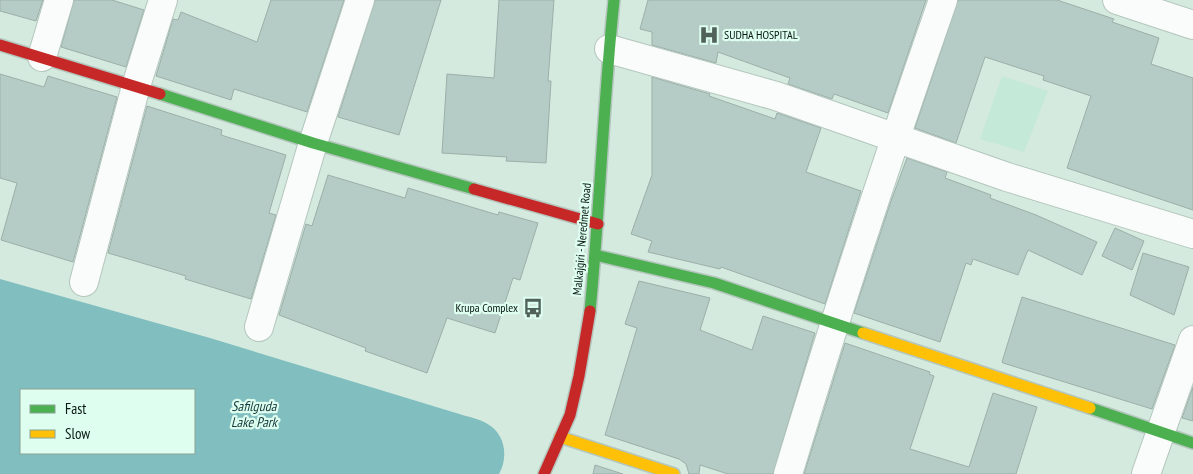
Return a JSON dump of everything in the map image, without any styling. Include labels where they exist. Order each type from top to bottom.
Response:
[{"type":"street","points":[[42,57],[59,0]]},
{"type":"street","points":[[84,282],[136,86],[163,0]]},
{"type":"street","points":[[259,327],[313,143],[360,0]]},
{"type":"street","name":"Malkajgiri - Neredmet Road","points":[[544,474],[570,414],[589,318],[598,224],[614,0]]},
{"type":"street","points":[[788,474],[834,323],[894,138],[943,0]]},
{"type":"street","points":[[1117,0],[1193,25]]},
{"type":"street","points":[[0,45],[136,86],[313,143],[598,224]]},
{"type":"street","points":[[609,49],[776,96],[1007,177],[1193,234]]},
{"type":"street","points":[[595,256],[714,283],[1193,443]]},
{"type":"street","points":[[1146,474],[1193,340]]},
{"type":"street","points":[[560,437],[674,474]]},
{"type":"shaded area","points":[[1002,76],[1048,91],[1024,152],[980,139]]},
{"type":"water","name":"Safilguda Lake Park","points":[[0,279],[210,338],[479,420],[492,427],[501,439],[504,460],[499,474],[0,474]]},
{"type":"building","points":[[0,0],[43,0],[36,21],[0,11]]},
{"type":"building","points":[[74,0],[112,0],[144,10],[126,67],[61,47]]},
{"type":"building","points":[[271,0],[344,0],[307,112],[234,89],[231,100],[156,76],[173,19],[178,20],[181,12],[257,42]]},
{"type":"building","points":[[375,0],[441,0],[399,135],[338,117]]},
{"type":"building","points":[[499,0],[554,0],[548,81],[551,81],[546,163],[506,161],[507,157],[442,153],[447,74],[494,78]]},
{"type":"building","points":[[648,0],[926,0],[888,113],[834,94],[832,99],[788,84],[790,78],[718,52],[716,63],[652,45],[652,32],[640,29]]},
{"type":"building","points":[[958,0],[1057,0],[1114,19],[1112,22],[1159,38],[1151,64],[1193,78],[1193,210],[1067,168],[1091,96],[1043,80],[1044,76],[985,57],[956,143],[915,128]]},
{"type":"building","points":[[0,74],[44,87],[48,76],[117,97],[73,262],[1,240],[17,183],[0,178]]},
{"type":"building","points":[[652,77],[710,94],[709,96],[775,119],[777,113],[821,128],[806,172],[861,191],[825,304],[721,267],[720,269],[648,252],[652,241],[631,234],[652,175]]},
{"type":"building","points":[[147,106],[222,130],[221,135],[286,155],[269,213],[276,215],[251,299],[185,279],[186,276],[108,253]]},
{"type":"building","points":[[907,158],[947,172],[945,178],[991,195],[990,198],[1036,215],[1097,242],[1082,275],[1028,250],[1018,275],[973,259],[971,265],[966,263],[940,342],[854,313]]},
{"type":"building","points":[[328,175],[405,198],[408,188],[498,215],[499,212],[538,223],[520,280],[513,278],[495,333],[447,318],[427,373],[365,351],[366,348],[279,315],[306,224],[312,226]]},
{"type":"building","points":[[1115,228],[1144,241],[1132,270],[1102,256]]},
{"type":"building","points":[[1143,253],[1189,267],[1174,315],[1130,295]]},
{"type":"building","points":[[639,281],[710,298],[700,330],[752,350],[763,316],[815,333],[773,474],[728,474],[700,465],[699,474],[689,474],[686,464],[679,459],[605,435],[637,328],[625,324]]},
{"type":"building","points":[[1022,297],[1175,345],[1152,409],[1003,363]]},
{"type":"building","points":[[845,343],[930,372],[929,374],[934,376],[910,449],[969,467],[993,393],[1037,407],[1016,474],[804,474]]},
{"type":"building","points":[[1193,387],[1193,421],[1182,418]]},
{"type":"building","points":[[595,465],[623,474],[593,474]]},
{"type":"traffic: fast","points":[[590,311],[614,0]]},
{"type":"traffic: fast","points":[[160,94],[313,143],[474,189]]},
{"type":"traffic: fast","points":[[595,255],[714,283],[863,333]]},
{"type":"traffic: fast","points":[[1090,408],[1193,443]]},
{"type":"traffic: slow","points":[[863,333],[1090,408]]},
{"type":"traffic: slow","points":[[560,437],[674,474]]},
{"type":"traffic: jam","points":[[0,45],[160,94]]},
{"type":"traffic: jam","points":[[474,189],[598,224]]},
{"type":"traffic: jam","points":[[544,474],[570,415],[590,311]]},
{"type":"place","name":"SUDHA HOSPITAL","points":[[709,35]]},
{"type":"place","name":"Krupa Complex","points":[[533,308]]}]
